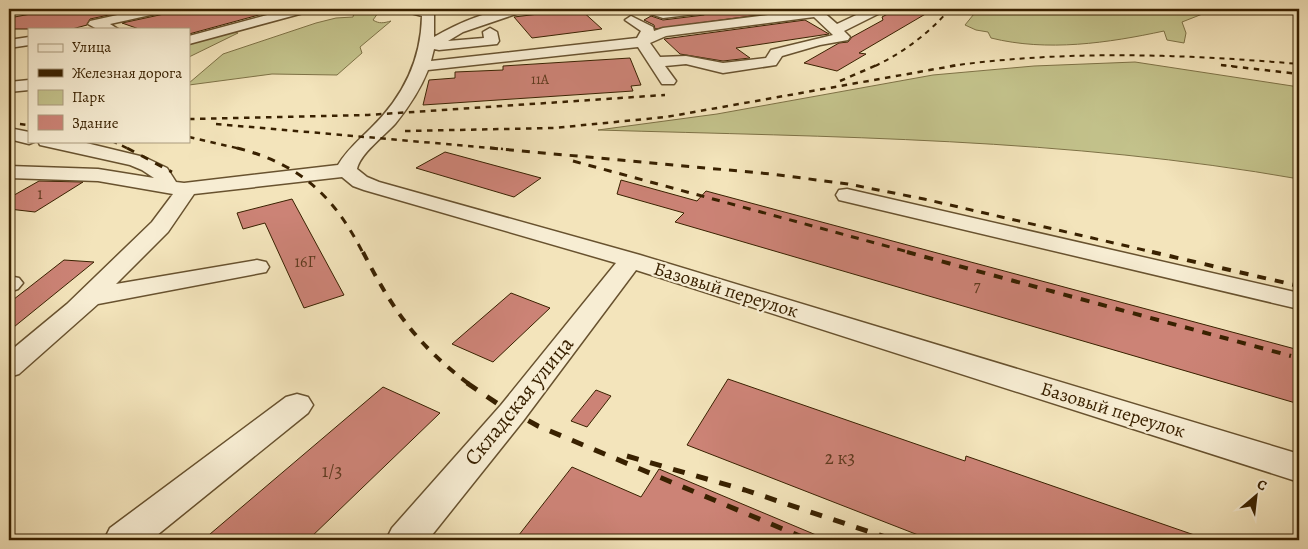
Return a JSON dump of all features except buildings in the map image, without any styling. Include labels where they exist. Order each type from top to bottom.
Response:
[{"type":"street","points":[[104,28],[91,26],[160,9]]},
{"type":"street","points":[[190,40],[302,9]]},
{"type":"street","points":[[9,172],[98,175],[176,188],[347,170],[351,160],[413,89],[424,57],[429,32],[428,14],[411,9]]},
{"type":"street","points":[[424,57],[458,29],[518,9]]},
{"type":"street","points":[[653,9],[663,14],[704,9]]},
{"type":"street","points":[[835,30],[878,9]]},
{"type":"street","points":[[424,57],[642,42],[663,32],[822,11],[835,30],[843,37],[819,41],[776,53],[771,62],[723,68],[686,60],[655,62]]},
{"type":"street","points":[[631,20],[648,30],[642,42]]},
{"type":"street","points":[[424,57],[492,41],[490,32]]},
{"type":"street","points":[[9,44],[28,41]]},
{"type":"street","points":[[642,42],[668,82]]},
{"type":"street","points":[[9,87],[28,85]]},
{"type":"street","points":[[9,134],[28,138]]},
{"type":"street","points":[[11,363],[90,297],[160,227],[182,196],[157,170],[144,164],[107,153],[52,142]]},
{"type":"street","name":"Базовый переулок","points":[[347,170],[350,175],[388,192],[631,260],[1299,468]]},
{"type":"street","points":[[847,195],[1299,301]]},
{"type":"street","name":"Складская улица","points":[[405,540],[512,413],[631,260]]},
{"type":"street","points":[[90,297],[257,267]]},
{"type":"street","points":[[123,540],[297,405]]},
{"type":"green space","points":[[978,9],[1203,9],[1205,13],[1182,22],[1186,33],[1184,43],[1167,40],[1164,31],[1099,42],[1056,45],[1012,42],[991,38],[988,32],[976,30],[965,25]]},
{"type":"green space","points":[[367,11],[378,13],[373,20],[382,23],[391,21],[360,47],[362,53],[337,75],[272,74],[190,85],[190,82],[223,54],[316,23],[336,18],[353,17],[354,13]]},
{"type":"green space","points":[[230,32],[238,33],[190,57],[190,43]]},
{"type":"green space","points":[[1135,62],[1299,87],[1299,179],[1212,165],[1037,147],[862,138],[598,130],[717,114],[933,75],[1034,66]]},
{"type":"railway","points":[[876,65],[915,42],[950,9]]},
{"type":"railway","points":[[957,65],[1037,58],[1124,55],[1212,58],[1299,64]]},
{"type":"railway","points":[[840,81],[876,65]]},
{"type":"railway","points":[[405,131],[554,128],[666,117],[957,65]]},
{"type":"railway","points":[[950,66],[957,65]]},
{"type":"railway","points":[[1232,66],[1221,65],[1299,74]]},
{"type":"railway","points":[[190,119],[368,115],[665,95]]},
{"type":"railway","points":[[9,123],[28,125]]},
{"type":"railway","points":[[216,124],[503,149]]},
{"type":"railway","points":[[190,137],[238,148]]},
{"type":"railway","points":[[114,142],[128,148]]},
{"type":"railway","points":[[128,148],[172,172]]},
{"type":"railway","points":[[238,148],[279,163],[313,185],[340,215],[363,253]]},
{"type":"railway","points":[[490,148],[771,174],[848,184],[924,199],[1157,253]]},
{"type":"railway","points":[[573,161],[912,253]]},
{"type":"railway","points":[[363,252],[384,291],[407,325],[435,355],[469,384]]},
{"type":"railway","points":[[907,252],[1291,356]]},
{"type":"railway","points":[[1152,252],[1299,286]]},
{"type":"railway","points":[[467,383],[498,404],[538,426],[809,540]]},
{"type":"railway","points":[[627,456],[745,490],[894,540]]}]
